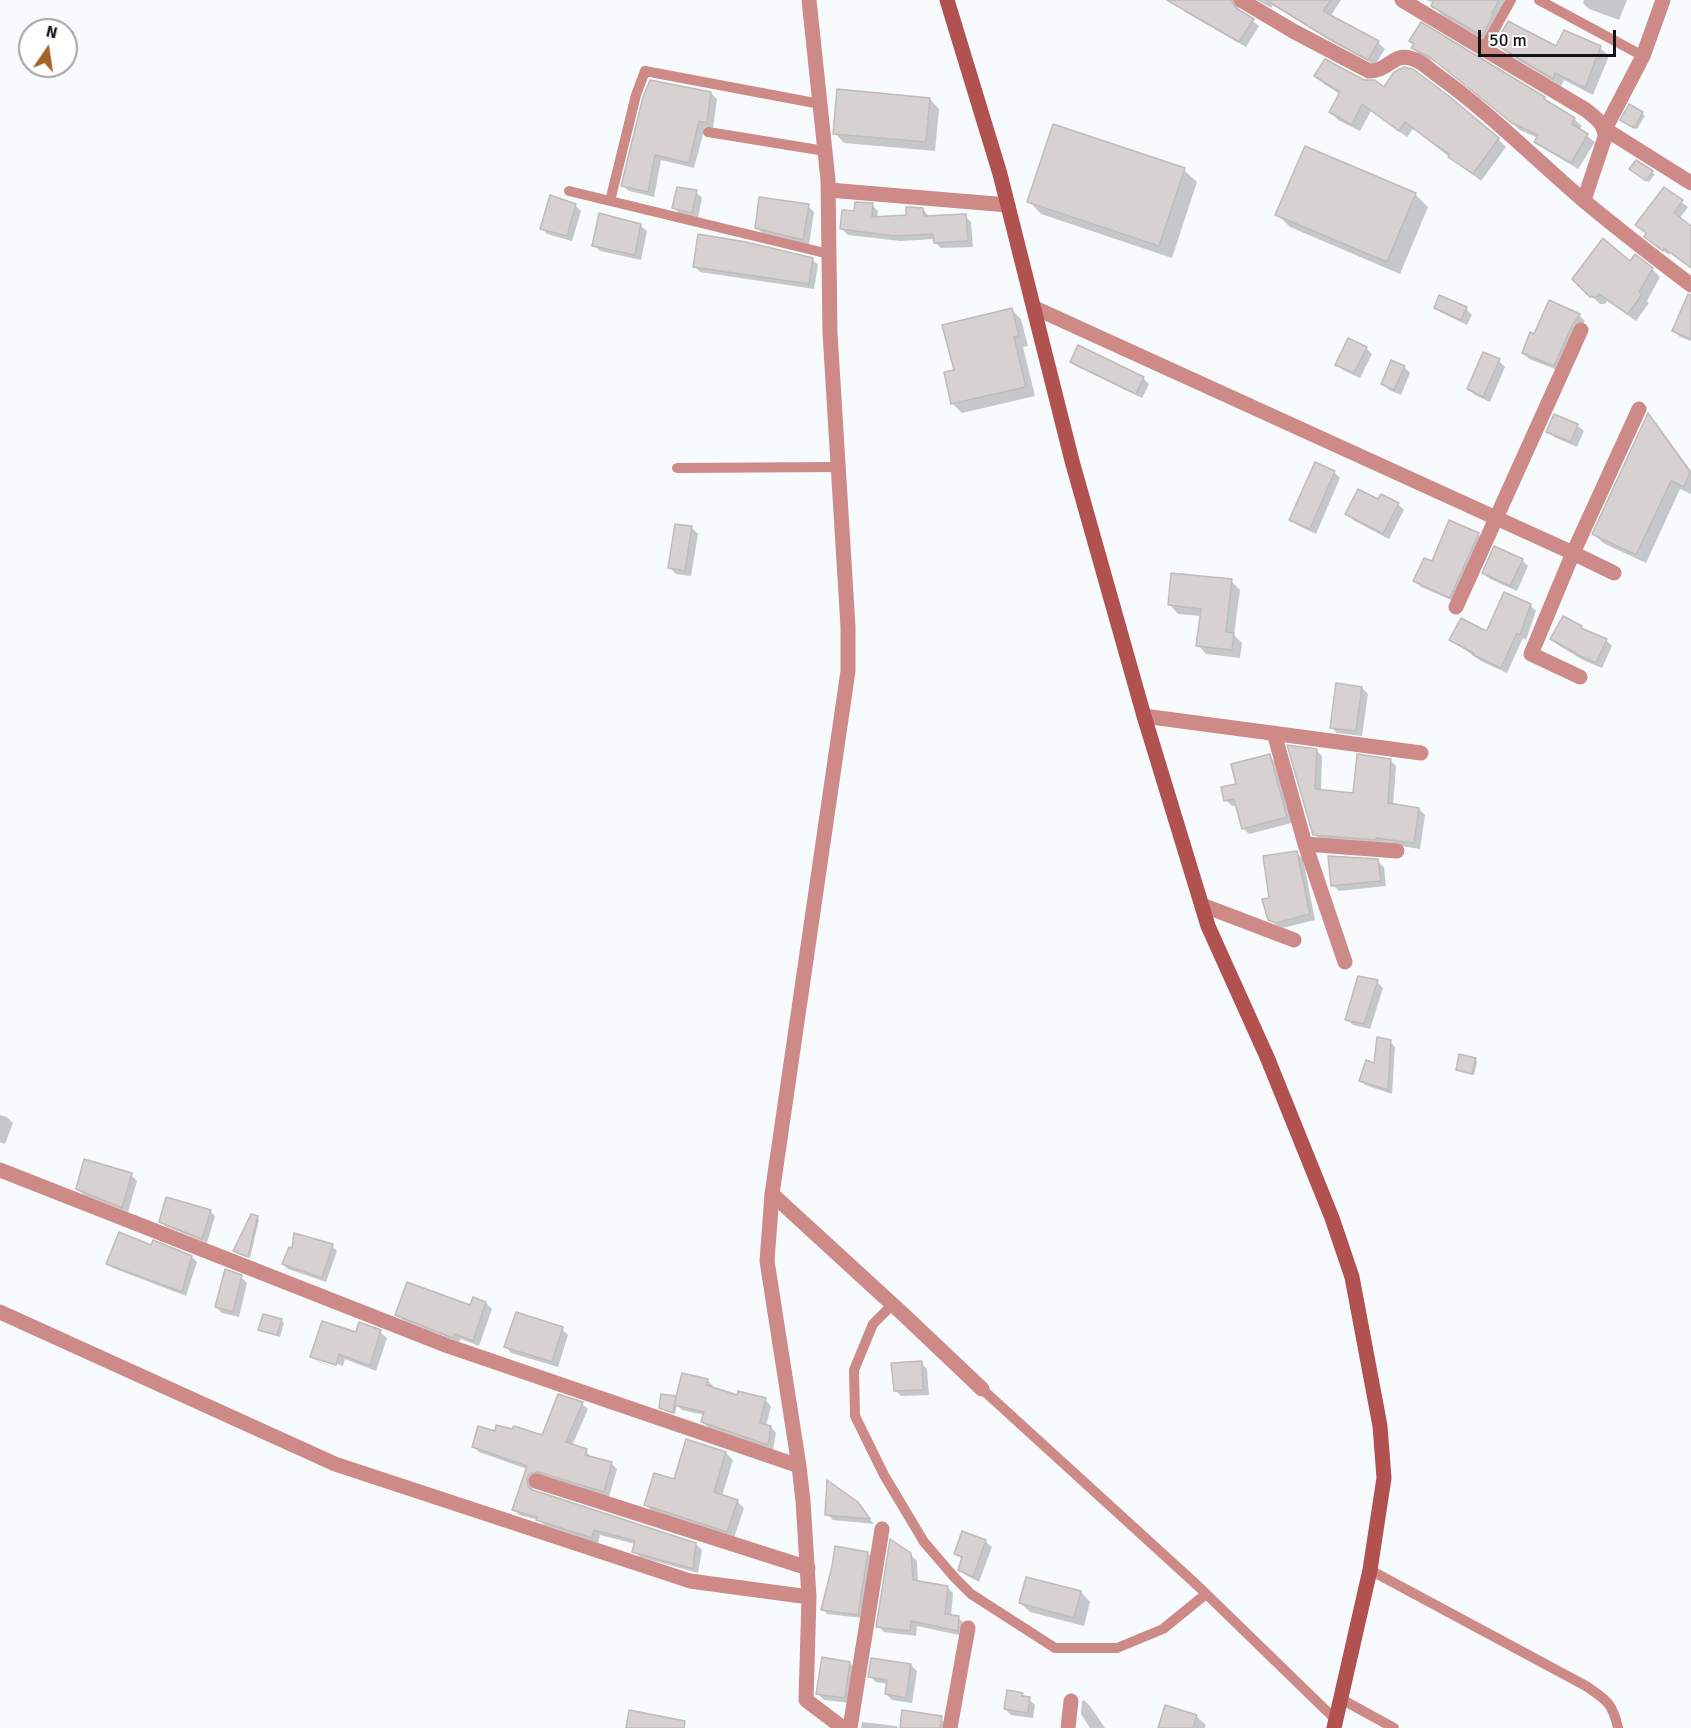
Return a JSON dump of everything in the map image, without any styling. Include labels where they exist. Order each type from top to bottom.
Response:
[{"type":"street","points":[[809,0],[829,190],[830,333],[848,627],[848,671],[767,1241],[768,1270],[803,1502],[810,1597],[806,1700],[843,1728]]},
{"type":"street","points":[[946,0],[1008,205],[1071,461],[1144,716],[1208,926],[1271,1066],[1332,1218],[1352,1277],[1380,1426],[1384,1478],[1370,1570],[1335,1724]]},
{"type":"street","points":[[1241,0],[1293,31],[1369,70],[1377,71],[1403,56],[1413,58],[1463,93],[1584,200],[1691,285]]},
{"type":"street","points":[[1402,0],[1586,110],[1605,129],[1691,183]]},
{"type":"street","points":[[1584,200],[1605,137],[1605,129],[1643,56],[1663,0]]},
{"type":"street","points":[[829,190],[1008,205]]},
{"type":"street","points":[[1035,308],[1614,573]]},
{"type":"street","points":[[1456,607],[1581,330]]},
{"type":"street","points":[[1580,677],[1531,654],[1573,553],[1639,409]]},
{"type":"street","points":[[1144,716],[1421,753]]},
{"type":"street","points":[[1274,733],[1305,844],[1345,962]]},
{"type":"street","points":[[1305,844],[1397,851]]},
{"type":"street","points":[[1202,905],[1294,940]]},
{"type":"street","points":[[0,1170],[448,1346],[799,1466]]},
{"type":"street","points":[[772,1194],[982,1389]]},
{"type":"street","points":[[0,1312],[335,1464],[690,1581],[810,1597]]},
{"type":"street","points":[[536,1481],[808,1568]]},
{"type":"street","points":[[850,1728],[882,1529]]},
{"type":"street","points":[[950,1728],[968,1628]]},
{"type":"street","points":[[1068,1728],[1071,1701]]},
{"type":"lane","points":[[1484,48],[1511,0]]},
{"type":"lane","points":[[1539,0],[1643,56]]},
{"type":"lane","points":[[610,201],[636,94],[645,71],[820,104]]},
{"type":"lane","points":[[708,132],[825,151]]},
{"type":"lane","points":[[569,191],[829,254]]},
{"type":"lane","points":[[677,468],[837,467]]},
{"type":"lane","points":[[893,1305],[873,1324],[854,1370],[855,1416],[884,1475],[924,1542],[971,1594],[1055,1648],[1117,1648],[1163,1629],[1206,1594]]},
{"type":"lane","points":[[982,1389],[1206,1594],[1335,1724]]},
{"type":"lane","points":[[1370,1570],[1586,1686],[1606,1699],[1614,1710],[1618,1728]]},
{"type":"lane","points":[[1341,1699],[1394,1728]]},
{"type":"building","points":[[1167,0],[1231,0],[1236,8],[1254,19],[1239,42]]},
{"type":"building","points":[[1266,0],[1331,0],[1323,11],[1379,41],[1368,60]]},
{"type":"building","points":[[1434,0],[1499,0],[1482,36],[1431,6]]},
{"type":"building","points":[[1508,21],[1556,46],[1564,30],[1601,46],[1585,88],[1555,73],[1553,79],[1495,44]]},
{"type":"building","points":[[1421,22],[1545,97],[1544,99],[1575,118],[1572,124],[1588,134],[1571,163],[1534,142],[1538,135],[1512,123],[1430,57],[1411,48],[1414,44],[1409,41]]},
{"type":"building","points":[[1325,59],[1364,80],[1375,80],[1384,87],[1394,72],[1404,67],[1413,69],[1499,138],[1473,174],[1405,122],[1399,131],[1362,104],[1352,125],[1329,112],[1340,92],[1314,76]]},
{"type":"building","points":[[650,80],[711,92],[707,123],[699,121],[689,163],[655,155],[648,192],[621,186],[643,97]]},
{"type":"building","points":[[837,89],[930,98],[926,142],[833,134]]},
{"type":"building","points":[[1629,104],[1643,112],[1634,128],[1620,120]]},
{"type":"building","points":[[1053,124],[1185,168],[1159,246],[1027,202]]},
{"type":"building","points":[[1305,146],[1416,193],[1387,262],[1275,215]]},
{"type":"building","points":[[1636,160],[1653,171],[1646,181],[1629,169]]},
{"type":"building","points":[[677,187],[697,190],[692,213],[672,208]]},
{"type":"building","points":[[1664,187],[1683,200],[1674,213],[1691,226],[1691,268],[1664,248],[1663,251],[1644,237],[1646,233],[1635,225]]},
{"type":"building","points":[[550,195],[576,204],[567,236],[540,229]]},
{"type":"building","points":[[759,197],[809,204],[803,240],[755,228]]},
{"type":"building","points":[[855,202],[873,203],[872,217],[906,215],[906,207],[923,208],[924,216],[966,214],[968,241],[934,243],[933,234],[894,236],[840,229],[842,210],[854,211]]},
{"type":"building","points":[[599,213],[641,224],[635,255],[592,246]]},
{"type":"building","points":[[698,234],[746,242],[813,258],[809,284],[693,267]]},
{"type":"building","points":[[1603,238],[1630,261],[1635,254],[1653,268],[1639,292],[1642,294],[1628,314],[1599,294],[1597,297],[1590,297],[1572,279]]},
{"type":"building","points":[[1688,294],[1691,295],[1691,339],[1672,331]]},
{"type":"building","points":[[1439,295],[1467,307],[1461,320],[1434,308]]},
{"type":"building","points":[[1549,300],[1580,314],[1554,366],[1522,353],[1530,332],[1534,334]]},
{"type":"building","points":[[1012,308],[1019,336],[1014,337],[1026,387],[951,404],[944,372],[954,370],[942,325]]},
{"type":"building","points":[[1348,338],[1367,347],[1354,373],[1335,365]]},
{"type":"building","points":[[1078,345],[1144,377],[1136,394],[1070,362]]},
{"type":"building","points":[[1483,352],[1500,359],[1483,397],[1467,389]]},
{"type":"building","points":[[1391,360],[1405,366],[1394,390],[1381,384]]},
{"type":"building","points":[[1648,413],[1690,472],[1684,487],[1671,481],[1636,555],[1592,534]]},
{"type":"building","points":[[1554,414],[1578,424],[1571,442],[1546,432]]},
{"type":"building","points":[[1315,462],[1335,471],[1310,529],[1289,520]]},
{"type":"building","points":[[1358,489],[1378,499],[1381,494],[1399,503],[1383,534],[1345,514]]},
{"type":"building","points":[[1449,520],[1479,533],[1450,598],[1413,581],[1424,558],[1432,561]]},
{"type":"building","points":[[675,524],[692,526],[685,571],[668,568]]},
{"type":"building","points":[[1494,546],[1523,559],[1510,586],[1482,573]]},
{"type":"building","points":[[1171,573],[1232,579],[1226,632],[1234,633],[1232,650],[1196,646],[1201,609],[1168,605]]},
{"type":"building","points":[[1504,592],[1531,604],[1520,635],[1517,633],[1501,668],[1473,655],[1474,653],[1449,640],[1461,618],[1487,630]]},
{"type":"building","points":[[1563,616],[1582,626],[1581,628],[1607,639],[1596,663],[1550,639]]},
{"type":"building","points":[[1336,683],[1362,687],[1356,731],[1330,728]]},
{"type":"building","points":[[1287,745],[1317,749],[1315,789],[1353,793],[1357,754],[1391,759],[1388,803],[1419,808],[1414,843],[1376,838],[1376,840],[1313,835]]},
{"type":"building","points":[[1270,754],[1287,817],[1242,829],[1234,799],[1224,801],[1221,787],[1236,784],[1231,764]]},
{"type":"building","points":[[1297,851],[1310,914],[1276,923],[1268,920],[1262,899],[1269,898],[1263,856]]},
{"type":"building","points":[[1328,856],[1378,859],[1381,881],[1331,886]]},
{"type":"building","points":[[1358,976],[1378,980],[1364,1024],[1345,1020]]},
{"type":"building","points":[[1377,1037],[1391,1040],[1388,1090],[1359,1081],[1366,1060],[1374,1063]]},
{"type":"building","points":[[1459,1054],[1476,1058],[1472,1074],[1456,1070]]},
{"type":"building","points":[[84,1159],[132,1173],[122,1208],[76,1189]]},
{"type":"building","points":[[166,1197],[211,1210],[202,1239],[159,1222]]},
{"type":"building","points":[[251,1214],[258,1216],[248,1257],[233,1251]]},
{"type":"building","points":[[119,1232],[151,1245],[153,1240],[192,1256],[182,1292],[106,1264]]},
{"type":"building","points":[[294,1233],[333,1244],[322,1278],[282,1264],[289,1247],[292,1248]]},
{"type":"building","points":[[225,1269],[242,1275],[233,1312],[215,1307]]},
{"type":"building","points":[[407,1282],[470,1305],[473,1297],[486,1302],[473,1341],[455,1334],[453,1338],[395,1315]]},
{"type":"building","points":[[516,1312],[563,1327],[552,1362],[504,1347]]},
{"type":"building","points":[[263,1314],[282,1319],[277,1335],[258,1330]]},
{"type":"building","points":[[322,1321],[356,1332],[359,1322],[381,1330],[370,1366],[339,1354],[336,1365],[310,1357]]},
{"type":"building","points":[[922,1361],[923,1390],[894,1391],[891,1363]]},
{"type":"building","points":[[682,1373],[708,1379],[706,1385],[737,1395],[738,1391],[766,1398],[760,1423],[771,1426],[768,1445],[701,1422],[704,1412],[674,1405]]},
{"type":"building","points":[[558,1394],[583,1402],[566,1442],[587,1449],[585,1455],[612,1462],[604,1492],[538,1472],[529,1474],[528,1487],[696,1543],[693,1569],[632,1552],[635,1541],[594,1530],[592,1538],[512,1510],[527,1466],[472,1447],[478,1426],[495,1431],[496,1425],[512,1429],[514,1426],[542,1435]]},
{"type":"building","points":[[661,1394],[676,1396],[673,1413],[659,1408]]},
{"type":"building","points":[[686,1439],[726,1452],[714,1492],[738,1500],[727,1532],[644,1505],[654,1473],[674,1479]]},
{"type":"building","points":[[827,1480],[858,1502],[870,1519],[825,1515]]},
{"type":"building","points":[[962,1531],[986,1540],[973,1577],[958,1570],[962,1557],[954,1554]]},
{"type":"building","points":[[890,1539],[911,1553],[913,1580],[948,1586],[945,1614],[959,1616],[958,1631],[911,1621],[910,1631],[876,1627]]},
{"type":"building","points":[[835,1546],[868,1552],[858,1615],[821,1610]]},
{"type":"building","points":[[1026,1577],[1081,1591],[1074,1618],[1019,1603]]},
{"type":"building","points":[[822,1657],[850,1662],[845,1698],[816,1694]]},
{"type":"building","points":[[871,1658],[911,1664],[906,1698],[885,1694],[887,1680],[868,1677]]},
{"type":"building","points":[[1007,1690],[1030,1697],[1028,1713],[1004,1709]]},
{"type":"building","points":[[1165,1705],[1197,1715],[1193,1728],[1158,1728]]},
{"type":"building","points":[[629,1710],[685,1721],[684,1728],[626,1728]]},
{"type":"building","points":[[902,1710],[942,1716],[940,1728],[900,1728]]}]
